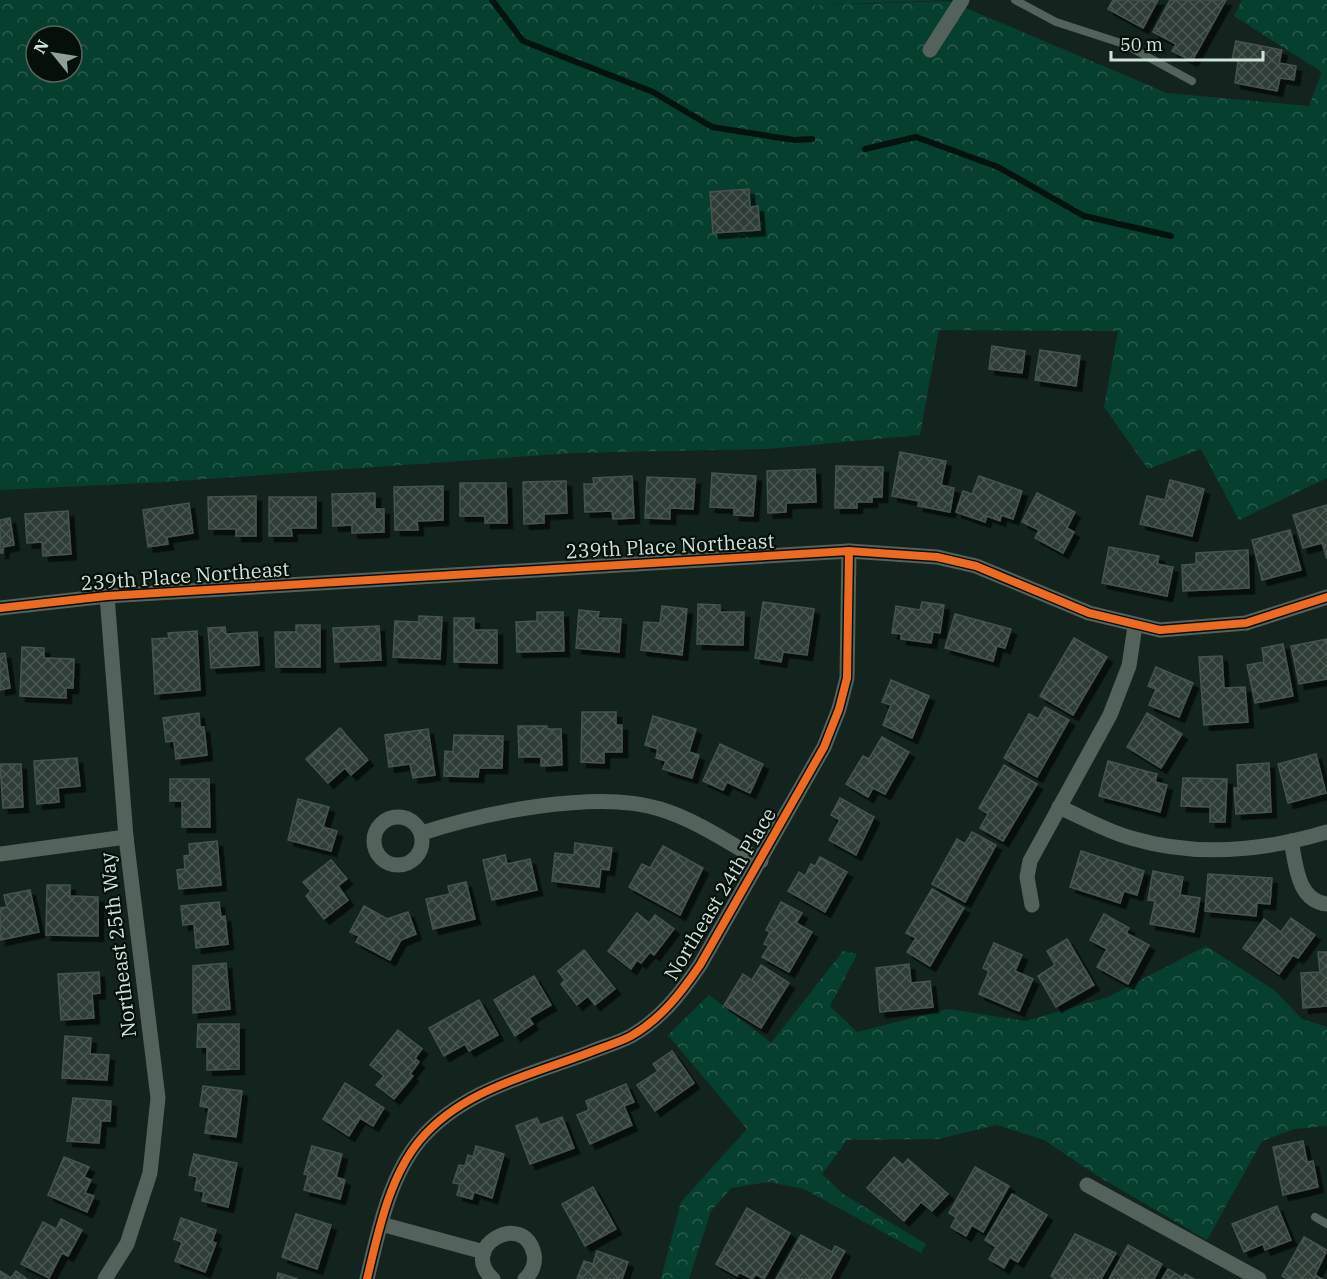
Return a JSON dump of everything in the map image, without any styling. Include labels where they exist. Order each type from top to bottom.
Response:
[{"type":"street","points":[[930,50],[962,0]]},
{"type":"street","name":"239th Place Northeast","points":[[0,609],[107,596],[849,551],[938,557],[976,566],[1062,604],[1135,626],[1160,630],[1230,626],[1327,597]]},
{"type":"street","name":"Northeast 24th Place","points":[[367,1279],[381,1224],[405,1162],[420,1140],[456,1107],[486,1091],[629,1037],[654,1021],[679,996],[700,965],[824,747],[839,709],[847,678],[849,551]]},
{"type":"street","name":"Northeast 25th Way","points":[[105,1279],[127,1244],[150,1173],[158,1098],[126,837],[107,596]]},
{"type":"street","points":[[1032,905],[1027,877],[1030,861],[1110,715],[1129,666],[1135,626]]},
{"type":"street","points":[[422,833],[510,809],[594,803],[626,804],[658,808],[683,818],[761,861]]},
{"type":"street","points":[[1059,807],[1128,838],[1166,848],[1210,851],[1291,841],[1327,832]]},
{"type":"street","points":[[0,854],[126,837]]},
{"type":"street","points":[[1291,841],[1303,889],[1315,901],[1327,904]]},
{"type":"street","points":[[1087,1185],[1259,1279]]},
{"type":"street","points":[[381,1224],[484,1252]]},
{"type":"street","points":[[493,1279],[485,1269],[484,1252],[493,1238],[508,1233],[524,1238],[534,1251],[535,1258],[530,1275],[525,1279]]},
{"type":"lane","points":[[1015,0],[1056,22],[1124,44],[1192,81]]},
{"type":"lane","points":[[1315,1218],[1327,1224]]},
{"type":"green space","points":[[0,0],[786,0],[797,6],[949,1],[1167,93],[1309,106],[1322,72],[1234,16],[1242,0],[1327,0],[1327,478],[1239,520],[1201,449],[1148,469],[1104,407],[1118,331],[939,330],[920,435],[767,449],[573,453],[164,482],[0,490]]},
{"type":"green space","points":[[786,0],[950,0],[797,6]]},
{"type":"green space","points":[[1206,946],[1274,990],[1302,1019],[1327,1027],[1327,1126],[1295,1129],[1262,1141],[1207,1240],[1101,1178],[1044,1140],[997,1125],[938,1139],[847,1140],[822,1174],[843,1194],[926,1244],[921,1253],[804,1189],[769,1182],[731,1188],[711,1211],[689,1279],[661,1279],[681,1202],[747,1129],[668,1035],[709,995],[771,1043],[843,951],[857,954],[830,1006],[857,1032],[948,1009],[1026,1021],[1108,997]]},
{"type":"building","points":[[1113,0],[1158,0],[1143,28],[1108,9]]},
{"type":"building","points":[[1170,0],[1226,0],[1192,61],[1172,51],[1176,44],[1153,32]]},
{"type":"building","points":[[1236,41],[1282,50],[1279,63],[1296,66],[1294,80],[1280,78],[1277,91],[1235,83],[1238,61],[1232,60]]},
{"type":"building","points":[[749,189],[750,207],[758,206],[760,230],[713,233],[710,192]]},
{"type":"building","points":[[992,346],[1025,351],[1022,373],[989,369]]},
{"type":"building","points":[[1040,350],[1080,356],[1076,386],[1035,380]]},
{"type":"building","points":[[900,452],[946,461],[941,485],[954,488],[950,512],[918,506],[919,501],[892,496]]},
{"type":"building","points":[[836,466],[883,467],[882,497],[872,497],[872,502],[857,502],[857,508],[835,508]]},
{"type":"building","points":[[815,469],[816,502],[786,503],[786,512],[768,513],[767,471]]},
{"type":"building","points":[[712,473],[756,476],[753,516],[734,515],[734,508],[710,507]]},
{"type":"building","points":[[632,476],[634,518],[613,519],[612,511],[585,512],[584,484],[594,484],[593,478]]},
{"type":"building","points":[[979,476],[1022,491],[1013,519],[1001,515],[1000,521],[987,516],[985,522],[956,512],[963,491],[972,494]]},
{"type":"building","points":[[647,477],[695,479],[693,509],[670,508],[670,519],[645,518]]},
{"type":"building","points":[[1170,480],[1204,489],[1192,536],[1140,524],[1147,496],[1165,500]]},
{"type":"building","points":[[566,481],[567,513],[544,514],[544,523],[524,524],[523,482]]},
{"type":"building","points":[[460,483],[506,483],[507,523],[485,523],[485,516],[460,516]]},
{"type":"building","points":[[443,486],[443,520],[417,521],[418,530],[395,530],[394,487]]},
{"type":"building","points":[[375,493],[375,509],[384,509],[384,532],[352,533],[352,525],[333,526],[332,494]]},
{"type":"building","points":[[1037,493],[1075,512],[1067,528],[1074,532],[1063,553],[1035,538],[1039,530],[1022,522]]},
{"type":"building","points":[[256,496],[256,536],[236,536],[236,529],[209,529],[208,497]]},
{"type":"building","points":[[269,497],[316,497],[316,528],[291,528],[292,536],[269,536]]},
{"type":"building","points":[[189,503],[193,533],[167,537],[168,544],[148,547],[143,510]]},
{"type":"building","points":[[1327,505],[1327,559],[1322,543],[1303,548],[1293,515]]},
{"type":"building","points":[[68,511],[71,554],[43,556],[42,542],[27,543],[25,514]]},
{"type":"building","points":[[10,518],[14,545],[3,547],[3,553],[0,553],[0,520]]},
{"type":"building","points":[[1290,530],[1301,570],[1262,580],[1252,540]]},
{"type":"building","points":[[1109,547],[1159,556],[1157,564],[1173,567],[1167,596],[1102,583]]},
{"type":"building","points":[[1248,550],[1249,588],[1183,591],[1182,565],[1196,564],[1196,553]]},
{"type":"building","points":[[763,602],[814,609],[807,655],[783,652],[781,662],[755,658]]},
{"type":"building","points":[[922,602],[944,605],[940,633],[933,632],[931,643],[901,639],[901,634],[892,633],[896,606],[920,610]]},
{"type":"building","points":[[698,604],[720,605],[720,612],[744,612],[743,645],[697,644]]},
{"type":"building","points":[[662,606],[687,609],[682,655],[641,650],[644,622],[660,623]]},
{"type":"building","points":[[579,610],[599,612],[598,618],[621,619],[619,652],[576,648]]},
{"type":"building","points":[[537,612],[563,612],[564,651],[517,652],[516,622],[537,621]]},
{"type":"building","points":[[955,614],[1011,629],[1005,648],[997,646],[993,661],[945,648]]},
{"type":"building","points":[[419,616],[442,617],[440,659],[393,657],[395,621],[419,622]]},
{"type":"building","points":[[454,618],[474,618],[474,630],[497,630],[497,663],[454,662]]},
{"type":"building","points":[[296,625],[320,625],[320,667],[276,667],[275,632],[296,632]]},
{"type":"building","points":[[379,626],[381,660],[335,662],[333,628]]},
{"type":"building","points":[[225,627],[226,634],[257,632],[259,665],[211,668],[208,628]]},
{"type":"building","points":[[197,631],[200,690],[155,694],[152,639],[169,638],[168,633]]},
{"type":"building","points":[[1074,638],[1107,657],[1073,715],[1040,696]]},
{"type":"building","points":[[1327,639],[1327,679],[1299,684],[1291,646]]},
{"type":"building","points":[[1283,644],[1293,696],[1255,703],[1247,665],[1264,662],[1262,648]]},
{"type":"building","points":[[22,647],[44,648],[44,658],[74,659],[73,688],[66,688],[66,698],[20,696]]},
{"type":"building","points":[[5,653],[10,688],[0,690],[0,654]]},
{"type":"building","points":[[1222,656],[1224,688],[1245,687],[1248,722],[1204,725],[1199,657]]},
{"type":"building","points":[[1156,667],[1193,683],[1179,717],[1149,705],[1156,689],[1148,686]]},
{"type":"building","points":[[891,680],[929,696],[912,738],[883,725],[891,705],[882,702]]},
{"type":"building","points":[[1045,707],[1069,720],[1037,777],[1004,758],[1029,714],[1038,719]]},
{"type":"building","points":[[582,712],[616,712],[616,725],[622,725],[622,752],[604,752],[604,763],[581,762]]},
{"type":"building","points":[[199,713],[200,727],[204,727],[207,755],[176,759],[174,741],[166,742],[163,718]]},
{"type":"building","points":[[1147,713],[1182,734],[1161,768],[1127,747]]},
{"type":"building","points":[[653,716],[696,729],[689,752],[699,755],[692,778],[663,769],[666,761],[656,758],[658,749],[645,745]]},
{"type":"building","points":[[518,726],[547,726],[547,729],[561,729],[562,765],[541,766],[541,757],[519,757]]},
{"type":"building","points":[[340,728],[368,760],[351,775],[345,768],[328,783],[306,759]]},
{"type":"building","points":[[428,729],[435,775],[413,778],[410,764],[389,767],[385,735]]},
{"type":"building","points":[[454,735],[503,736],[502,768],[479,768],[478,777],[444,776],[445,751],[453,752]]},
{"type":"building","points":[[882,737],[909,752],[885,794],[873,788],[868,797],[846,784],[863,756],[869,759]]},
{"type":"building","points":[[720,744],[763,764],[750,793],[727,782],[723,790],[703,781]]},
{"type":"building","points":[[1316,754],[1326,793],[1288,803],[1278,764]]},
{"type":"building","points":[[77,758],[80,786],[58,788],[59,802],[37,804],[34,761]]},
{"type":"building","points":[[1108,761],[1157,774],[1155,782],[1167,785],[1160,812],[1099,796]]},
{"type":"building","points":[[1269,763],[1271,812],[1236,814],[1234,788],[1238,788],[1237,765]]},
{"type":"building","points":[[0,764],[21,764],[23,807],[3,808]]},
{"type":"building","points":[[1004,765],[1037,784],[1003,841],[980,828],[988,814],[979,808]]},
{"type":"building","points":[[1183,778],[1227,779],[1225,822],[1210,822],[1210,807],[1181,806]]},
{"type":"building","points":[[170,779],[209,779],[210,827],[182,827],[182,801],[170,801]]},
{"type":"building","points":[[840,798],[874,817],[856,855],[829,840],[840,820],[831,815]]},
{"type":"building","points":[[298,799],[329,807],[323,827],[337,831],[331,851],[288,840]]},
{"type":"building","points":[[972,832],[996,845],[965,902],[932,884],[957,839],[965,844]]},
{"type":"building","points":[[217,841],[221,885],[179,889],[177,870],[185,869],[184,856],[190,855],[189,844]]},
{"type":"building","points":[[575,843],[612,848],[609,870],[601,869],[599,887],[552,881],[555,853],[574,855]]},
{"type":"building","points":[[663,846],[703,868],[680,915],[629,887],[642,864],[650,868]]},
{"type":"building","points":[[1081,851],[1144,871],[1137,895],[1124,891],[1120,903],[1070,887]]},
{"type":"building","points":[[505,855],[507,864],[530,859],[537,890],[492,900],[483,860]]},
{"type":"building","points":[[820,857],[847,872],[825,912],[788,891],[799,872],[805,876],[811,864],[815,866]]},
{"type":"building","points":[[331,860],[347,879],[338,886],[348,900],[324,919],[306,896],[311,891],[303,882]]},
{"type":"building","points":[[1153,871],[1183,877],[1180,895],[1200,898],[1194,932],[1150,924],[1155,901],[1148,900]]},
{"type":"building","points":[[1208,874],[1272,878],[1270,904],[1257,903],[1256,916],[1205,911]]},
{"type":"building","points":[[466,882],[475,919],[433,929],[426,899],[450,894],[448,886]]},
{"type":"building","points":[[47,885],[70,885],[70,896],[98,897],[98,936],[46,935]]},
{"type":"building","points":[[932,889],[964,908],[930,966],[907,952],[916,938],[906,933]]},
{"type":"building","points":[[30,890],[39,932],[0,940],[0,908],[7,907],[4,895]]},
{"type":"building","points":[[219,902],[221,917],[225,916],[228,944],[196,948],[194,924],[183,925],[181,906]]},
{"type":"building","points":[[781,902],[802,913],[796,923],[812,932],[789,972],[762,957],[769,946],[764,944],[770,932],[766,930]]},
{"type":"building","points":[[364,906],[387,919],[408,912],[416,934],[401,940],[390,960],[356,942],[359,936],[350,932]]},
{"type":"building","points":[[637,913],[649,923],[655,915],[674,929],[654,955],[650,952],[641,963],[637,960],[631,969],[608,951]]},
{"type":"building","points":[[1104,914],[1129,928],[1126,933],[1149,945],[1128,984],[1097,967],[1107,949],[1090,940]]},
{"type":"building","points":[[1291,918],[1315,935],[1298,958],[1293,955],[1279,974],[1243,948],[1264,919],[1281,932]]},
{"type":"building","points":[[1067,939],[1094,985],[1056,1007],[1038,976],[1055,965],[1047,951]]},
{"type":"building","points":[[994,943],[1022,955],[1015,971],[1033,979],[1019,1011],[979,994],[989,971],[983,968]]},
{"type":"building","points":[[584,950],[615,989],[595,1005],[588,996],[577,1005],[561,984],[565,980],[558,971]]},
{"type":"building","points":[[1318,952],[1327,952],[1327,1006],[1303,1008],[1301,973],[1320,972]]},
{"type":"building","points":[[226,963],[230,1009],[193,1013],[193,966]]},
{"type":"building","points":[[909,964],[911,983],[930,981],[933,1007],[880,1012],[876,968]]},
{"type":"building","points":[[761,965],[789,983],[761,1028],[724,1005],[743,974],[752,980]]},
{"type":"building","points":[[99,972],[100,993],[92,994],[94,1018],[61,1020],[58,974]]},
{"type":"building","points":[[534,976],[551,1005],[529,1018],[533,1024],[515,1036],[494,1000]]},
{"type":"building","points":[[479,1000],[498,1035],[469,1051],[465,1044],[444,1056],[429,1028]]},
{"type":"building","points":[[198,1024],[239,1024],[239,1069],[207,1070],[207,1047],[197,1047]]},
{"type":"building","points":[[398,1030],[422,1049],[415,1058],[419,1062],[410,1074],[413,1076],[394,1099],[376,1085],[384,1076],[370,1065]]},
{"type":"building","points":[[65,1036],[91,1038],[90,1054],[109,1055],[107,1080],[62,1078]]},
{"type":"building","points":[[672,1051],[694,1083],[655,1111],[637,1085],[658,1071],[653,1064]]},
{"type":"building","points":[[345,1083],[384,1108],[373,1126],[360,1118],[349,1136],[323,1119]]},
{"type":"building","points":[[626,1084],[634,1102],[624,1106],[632,1125],[590,1144],[577,1115],[589,1110],[586,1101]]},
{"type":"building","points":[[203,1086],[242,1091],[236,1137],[205,1133],[209,1108],[200,1106]]},
{"type":"building","points":[[73,1098],[111,1101],[110,1121],[101,1121],[99,1143],[67,1141]]},
{"type":"building","points":[[562,1117],[574,1148],[530,1164],[516,1126],[537,1118],[540,1125]]},
{"type":"building","points":[[1303,1141],[1307,1162],[1313,1161],[1318,1187],[1283,1195],[1273,1147]]},
{"type":"building","points":[[312,1146],[342,1154],[336,1177],[345,1180],[340,1199],[304,1190],[308,1175],[304,1174]]},
{"type":"building","points":[[476,1146],[504,1154],[492,1198],[474,1192],[472,1199],[457,1195],[460,1184],[453,1183],[459,1165],[465,1166],[468,1155],[473,1157]]},
{"type":"building","points":[[194,1154],[237,1163],[228,1207],[202,1201],[204,1192],[195,1190],[197,1177],[189,1175]]},
{"type":"building","points":[[64,1157],[89,1167],[84,1177],[91,1180],[85,1193],[94,1196],[87,1212],[48,1195]]},
{"type":"building","points":[[894,1157],[903,1165],[908,1159],[948,1194],[932,1211],[921,1202],[904,1221],[867,1188]]},
{"type":"building","points":[[975,1167],[1009,1186],[983,1232],[972,1225],[966,1236],[951,1227],[956,1217],[949,1213]]},
{"type":"building","points":[[593,1187],[616,1229],[585,1246],[562,1204]]},
{"type":"building","points":[[1012,1194],[1047,1215],[1018,1262],[1010,1257],[1004,1268],[989,1259],[996,1247],[985,1240]]},
{"type":"building","points":[[1277,1206],[1291,1240],[1265,1250],[1263,1244],[1244,1252],[1232,1224]]},
{"type":"building","points":[[747,1208],[790,1233],[764,1279],[756,1274],[752,1279],[739,1272],[737,1276],[716,1264]]},
{"type":"building","points":[[296,1214],[331,1225],[317,1269],[282,1257]]},
{"type":"building","points":[[181,1218],[216,1230],[212,1242],[216,1243],[205,1272],[175,1261],[182,1242],[174,1239]]},
{"type":"building","points":[[61,1219],[82,1230],[68,1256],[62,1253],[49,1278],[21,1264],[43,1222],[56,1229]]},
{"type":"building","points":[[1075,1234],[1116,1253],[1101,1279],[1056,1279],[1051,1276]]},
{"type":"building","points":[[801,1235],[832,1252],[835,1246],[845,1251],[830,1279],[776,1279]]},
{"type":"building","points":[[1304,1237],[1327,1250],[1315,1275],[1322,1279],[1287,1279],[1282,1276]]},
{"type":"building","points":[[1128,1245],[1162,1264],[1154,1279],[1109,1279]]},
{"type":"building","points":[[597,1251],[628,1262],[622,1279],[577,1279],[584,1261],[593,1264]]},
{"type":"building","points":[[1168,1269],[1183,1278],[1185,1274],[1194,1279],[1162,1279]]},
{"type":"building","points":[[0,1271],[11,1278],[16,1271],[27,1279],[0,1279]]},
{"type":"building","points":[[278,1273],[298,1279],[277,1279]]},
{"type":"waterway","points":[[492,0],[523,41],[653,92],[712,127],[794,140],[812,139]]},
{"type":"waterway","points":[[865,149],[916,137],[998,167],[1084,216],[1171,236]]},
{"type":"cycle path","points":[[0,608],[107,596],[849,551],[937,557],[976,566],[1089,613],[1160,630],[1246,623],[1327,597]]},
{"type":"cycle path","points":[[367,1279],[386,1206],[400,1171],[420,1140],[437,1123],[456,1108],[498,1086],[631,1036],[652,1022],[670,1005],[700,965],[824,747],[839,709],[847,678],[849,551]]}]
